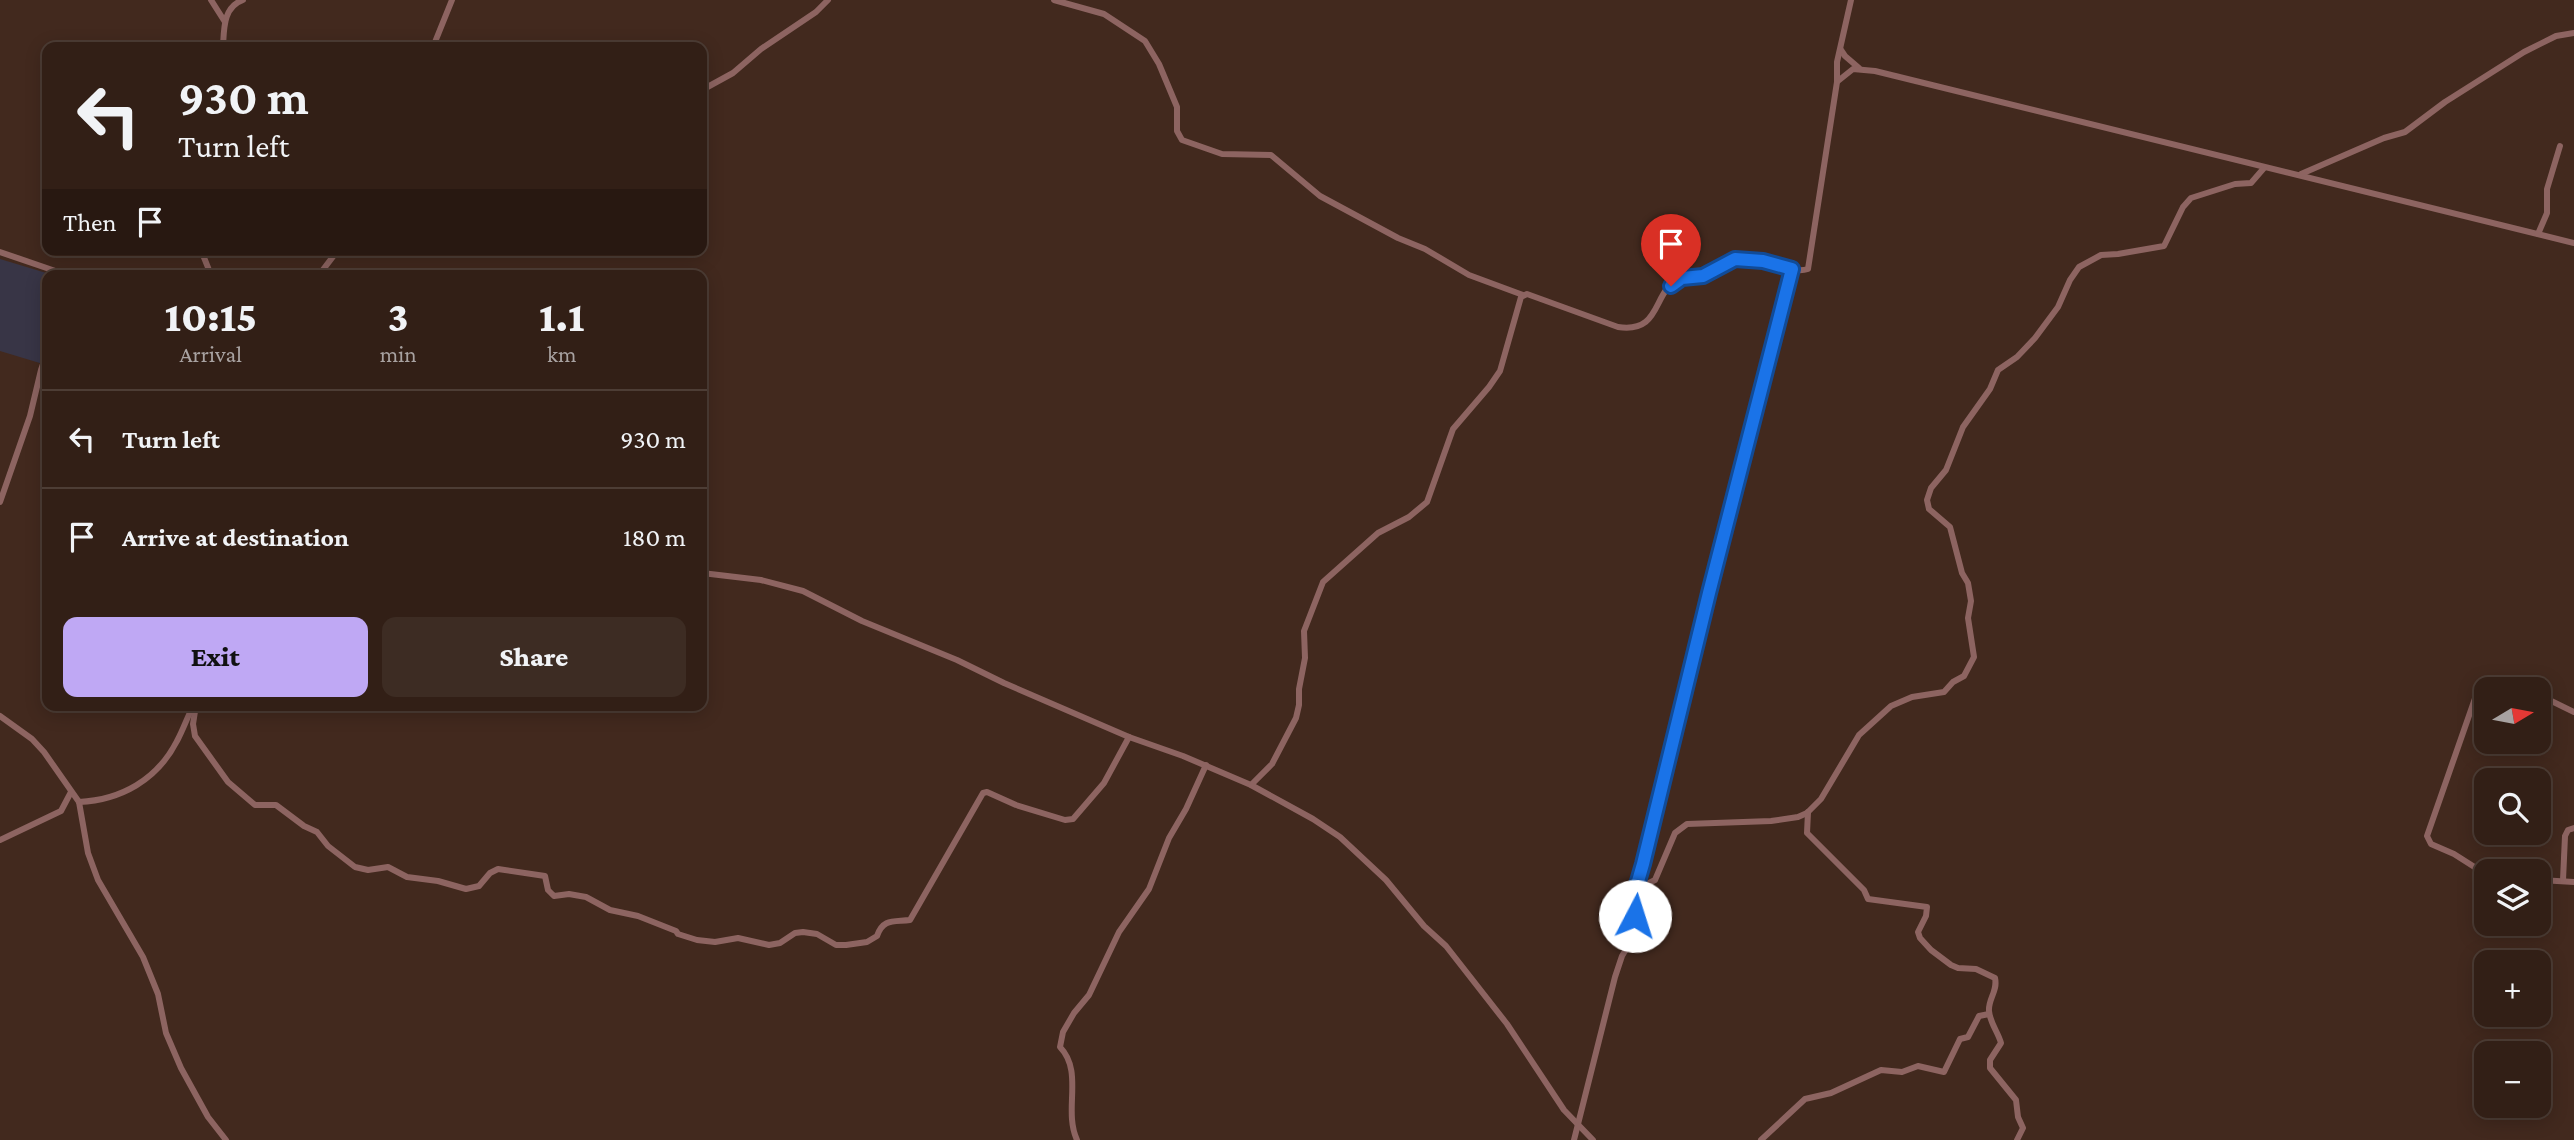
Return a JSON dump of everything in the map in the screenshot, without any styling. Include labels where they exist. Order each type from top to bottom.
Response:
[{"type":"street","points":[[211,0],[225,23]]},
{"type":"street","points":[[223,42],[230,8],[243,0]]},
{"type":"street","points":[[435,42],[452,0]]},
{"type":"street","points":[[707,87],[733,73],[761,49],[816,12],[828,0]]},
{"type":"street","points":[[1054,0],[1104,14],[1145,41],[1177,107],[1177,131],[1182,140],[1222,154],[1271,155],[1320,196],[1398,238],[1431,252],[1469,275],[1627,328],[1647,323],[1674,282],[1682,278],[1703,276],[1730,261],[1740,258],[1806,270],[1810,265],[1837,82],[1836,62],[1852,0]]},
{"type":"street","points":[[2299,175],[2384,138],[2405,132],[2445,102],[2524,52],[2556,36],[2574,33]]},
{"type":"street","points":[[1841,50],[1845,57],[1859,68]]},
{"type":"street","points":[[1837,82],[1844,74],[1859,68],[2574,243]]},
{"type":"street","points":[[2538,234],[2547,213],[2547,189],[2560,146]]},
{"type":"street","points":[[1635,890],[1655,880],[1675,833],[1687,824],[1771,821],[1798,817],[1808,812],[1821,799],[1859,735],[1891,706],[1912,697],[1944,692],[1953,682],[1964,676],[1973,662],[1974,653],[1968,618],[1970,596],[1967,580],[1962,573],[1949,525],[1929,509],[1927,500],[1931,488],[1946,470],[1963,427],[1990,389],[1997,370],[2017,357],[2035,338],[2058,307],[2070,280],[2080,267],[2101,255],[2164,246],[2183,207],[2192,198],[2235,184],[2251,183],[2264,168]]},
{"type":"street","points":[[0,252],[52,270]]},
{"type":"street","points":[[323,270],[333,256]]},
{"type":"street","points":[[1574,1140],[1619,963],[1638,930],[1632,906],[1635,890],[1792,269]]},
{"type":"street","points":[[1251,785],[1272,764],[1296,718],[1305,658],[1304,631],[1324,582],[1378,533],[1418,512],[1427,502],[1452,429],[1500,371],[1514,314],[1523,295]]},
{"type":"street","points":[[0,502],[30,416],[42,367]]},
{"type":"street","points":[[707,574],[761,580],[803,591],[892,635],[957,660],[1129,737],[1206,765],[1300,811],[1340,837],[1398,892],[1486,996],[1548,1087],[1592,1140]]},
{"type":"street","points":[[2474,701],[2427,836],[2431,844],[2474,867]]},
{"type":"street","points":[[2552,701],[2574,712]]},
{"type":"street","points":[[79,802],[108,797],[146,780],[172,751],[192,711]]},
{"type":"street","points":[[194,711],[195,736],[228,782],[255,805],[276,804],[304,826],[317,832],[328,846],[355,867],[368,870],[388,867],[407,877],[438,881],[466,889],[479,886],[490,873],[498,869],[541,874],[545,876],[548,890],[554,896],[569,894],[586,897],[610,910],[642,917],[688,938],[715,942],[738,938],[769,945],[780,943],[789,935],[799,932],[817,934],[836,945],[867,942],[877,936],[883,924],[910,920],[983,793],[987,792],[1016,805],[1065,820],[1073,819],[1104,783],[1129,737]]},
{"type":"street","points":[[0,716],[32,739],[55,765],[79,802],[88,853],[98,880],[143,957],[158,994],[166,1033],[181,1068],[208,1117],[226,1140]]},
{"type":"street","points":[[1077,1140],[1071,1123],[1071,1065],[1069,1056],[1060,1047],[1061,1037],[1088,995],[1119,932],[1149,889],[1169,838],[1206,765]]},
{"type":"street","points":[[0,840],[61,811],[71,792]]},
{"type":"street","points":[[1808,812],[1807,833],[1864,890],[1868,899],[1927,907],[1926,916],[1918,932],[1920,939],[1955,967],[1976,969],[1995,978],[1996,987],[1989,1004],[1989,1014],[2001,1043],[1990,1060],[1990,1068],[2016,1100],[2018,1117],[2023,1128],[2017,1140]]},
{"type":"street","points":[[2563,880],[2565,836],[2568,830],[2574,828]]},
{"type":"street","points":[[2551,880],[2574,881]]},
{"type":"street","points":[[1761,1140],[1805,1100],[1831,1093],[1881,1070],[1902,1072],[1918,1066],[1944,1072],[1961,1038],[1968,1037],[1979,1016],[1989,1014]]},
{"type":"shaded area","points":[[0,259],[42,272],[42,364],[0,351]]},
{"type":"route","points":[[1635,916],[1633,896],[1792,269],[1740,258],[1703,276],[1682,278],[1671,286]]}]
